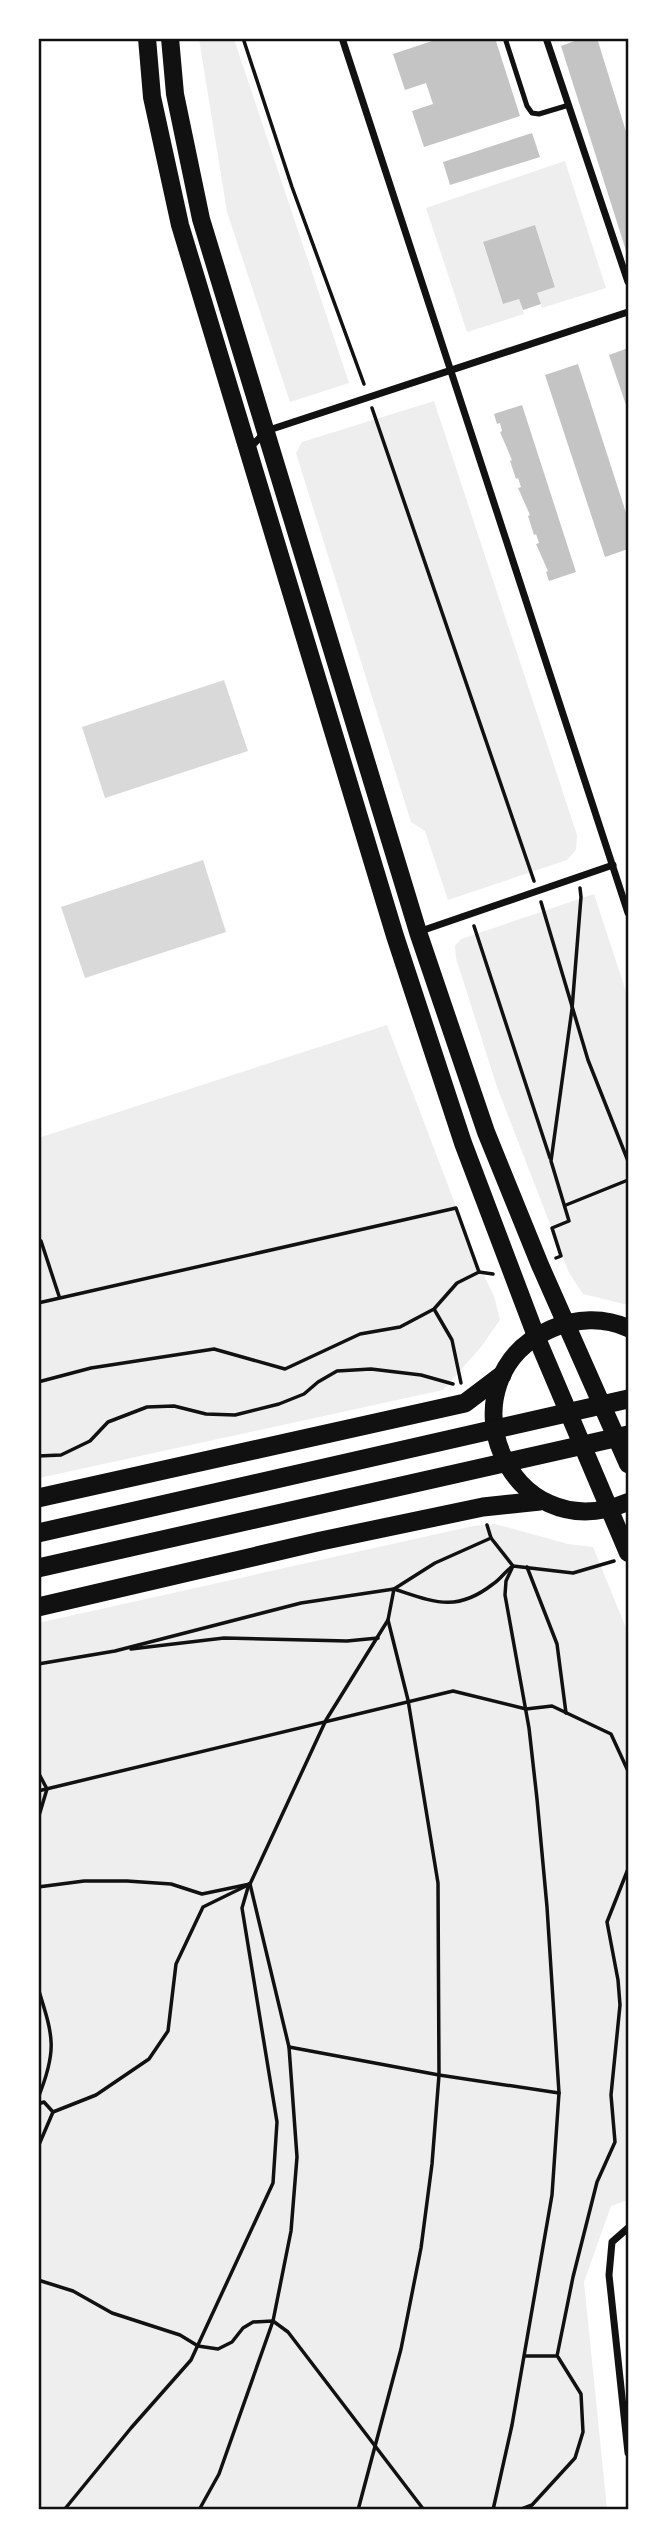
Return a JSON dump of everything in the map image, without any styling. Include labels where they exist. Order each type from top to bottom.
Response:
[{"type":"highway","points":[[38,1498],[465,1403],[502,1375]]},
{"type":"highway","points":[[38,1533],[628,1399]]},
{"type":"highway","points":[[38,1568],[628,1435]]},
{"type":"highway","points":[[38,1607],[321,1541],[483,1507],[540,1501]]},
{"type":"main road","points":[[147,38],[152,97],[180,225],[395,936],[442,1082],[536,1336],[610,1510],[621,1557]]},
{"type":"main road","points":[[170,38],[176,94],[201,219],[418,932],[486,1132],[540,1265],[628,1464]]},
{"type":"main road","points":[[628,1328],[607,1321],[566,1322],[536,1336],[517,1353],[502,1375],[493,1414],[495,1434],[503,1457],[512,1473],[540,1501],[564,1510],[585,1512],[610,1510],[628,1502]]},
{"type":"street","points":[[342,38],[628,913]]},
{"type":"street","points":[[546,38],[628,282]]},
{"type":"street","points":[[247,451],[266,431],[628,312]]},
{"type":"street","points":[[418,932],[613,865]]},
{"type":"street","points":[[628,2228],[611,2242],[609,2275],[628,2453]]},
{"type":"lane","points":[[505,38],[527,106],[532,113],[539,114],[569,105]]},
{"type":"path","points":[[243,38],[292,187],[369,398],[538,892],[588,1060],[628,1161]]},
{"type":"path","points":[[551,1161],[572,1009],[582,897],[578,878]]},
{"type":"path","points":[[470,914],[566,1205],[569,1221],[552,1228],[561,1256],[540,1265]]},
{"type":"path","points":[[566,1205],[628,1180]]},
{"type":"path","points":[[38,1303],[456,1208],[479,1272]]},
{"type":"path","points":[[38,1242],[41,1241],[60,1297]]},
{"type":"path","points":[[38,1382],[91,1368],[214,1349],[285,1368],[360,1334],[400,1327],[434,1310],[457,1283],[479,1272],[514,1278]]},
{"type":"path","points":[[38,1456],[61,1455],[90,1440],[108,1422],[147,1408],[174,1406],[206,1414],[235,1415],[279,1404],[304,1394],[337,1371],[370,1369],[421,1375],[462,1387]]},
{"type":"path","points":[[115,1651],[301,1603],[394,1589],[435,1563],[491,1538]]},
{"type":"path","points":[[394,1589],[433,1601],[454,1604],[495,1583],[513,1566],[573,1573],[621,1557]]},
{"type":"path","points":[[494,2510],[525,2356],[552,2195],[559,2092],[547,1906],[526,1709],[505,1595],[506,1581],[513,1566]]},
{"type":"path","points":[[527,1566],[556,1644],[566,1713]]},
{"type":"path","points":[[64,2510],[191,2360],[273,2183],[277,2122],[242,1908],[250,1884],[326,1720],[388,1620],[394,1589]]},
{"type":"path","points":[[358,2510],[401,2349],[421,2248],[432,2164],[439,2075],[438,1883],[408,1700],[388,1620]]},
{"type":"path","points":[[38,1664],[115,1651],[224,1638],[347,1641],[378,1637]]},
{"type":"path","points":[[38,1791],[453,1691],[526,1709],[552,1706],[611,1734],[628,1771]]},
{"type":"path","points":[[38,1772],[47,1789],[38,1819]]},
{"type":"path","points":[[519,2510],[532,2505],[575,2458],[583,2432],[582,2394],[557,2356],[573,2277],[597,2182],[615,2143],[611,2095],[620,2005],[607,1922],[626,1881],[628,1869]]},
{"type":"path","points":[[38,1887],[84,1881],[127,1881],[172,1884],[202,1894],[250,1884]]},
{"type":"path","points":[[199,2510],[219,2474],[273,2321],[291,2231],[297,2157],[289,2047],[250,1884]]},
{"type":"path","points":[[38,2147],[53,2112],[96,2095],[149,2059],[168,2031],[176,1964],[203,1907],[250,1884]]},
{"type":"path","points":[[38,1988],[49,2023],[53,2049],[38,2098]]},
{"type":"path","points":[[289,2047],[439,2075],[559,2092]]},
{"type":"path","points":[[38,2104],[44,2102],[53,2112]]},
{"type":"path","points":[[38,2280],[73,2291],[113,2313],[180,2335],[198,2346],[218,2349],[232,2342],[243,2328],[253,2322],[273,2321],[288,2332],[425,2510]]},
{"type":"path","points":[[525,2356],[557,2356]]},
{"type":"shaded area","points":[[199,39],[234,39],[349,383],[290,402],[227,212]]},
{"type":"shaded area","points":[[565,161],[606,288],[542,308],[537,293],[555,286],[535,225],[483,243],[503,304],[519,299],[524,314],[467,332],[426,208]]},
{"type":"shaded area","points":[[434,401],[577,835],[576,850],[567,860],[448,900],[425,831],[411,822],[296,453],[302,442]]},
{"type":"shaded area","points":[[224,680],[248,751],[105,798],[82,727]]},
{"type":"shaded area","points":[[203,860],[226,932],[85,978],[61,907]]},
{"type":"shaded area","points":[[594,894],[628,998],[628,1305],[583,1294],[569,1273],[497,1087],[456,958],[455,946],[461,939]]},
{"type":"shaded area","points":[[387,1025],[476,1259],[494,1296],[500,1320],[481,1347],[443,1390],[39,1478],[38,1138]]},
{"type":"shaded area","points":[[495,1524],[568,1544],[593,1547],[628,1633],[628,2200],[611,2206],[584,2282],[607,2509],[39,2509],[38,1623],[473,1526]]},
{"type":"building","points":[[441,38],[495,38],[520,116],[424,147],[412,111],[433,104],[426,83],[405,90],[393,54]]},
{"type":"building","points":[[583,38],[597,38],[628,138],[628,257],[561,46]]},
{"type":"building","points":[[532,133],[540,157],[450,185],[443,162]]},
{"type":"building","points":[[535,225],[555,287],[537,293],[541,304],[523,310],[519,299],[503,304],[483,242]]},
{"type":"building","points":[[628,348],[628,411],[609,355]]},
{"type":"building","points":[[578,364],[628,519],[628,549],[605,557],[545,375]]},
{"type":"building","points":[[522,405],[576,572],[549,581],[548,571],[536,544],[539,543],[536,534],[534,535],[528,516],[530,515],[518,488],[521,487],[500,432],[500,423],[497,424],[494,414]]}]
